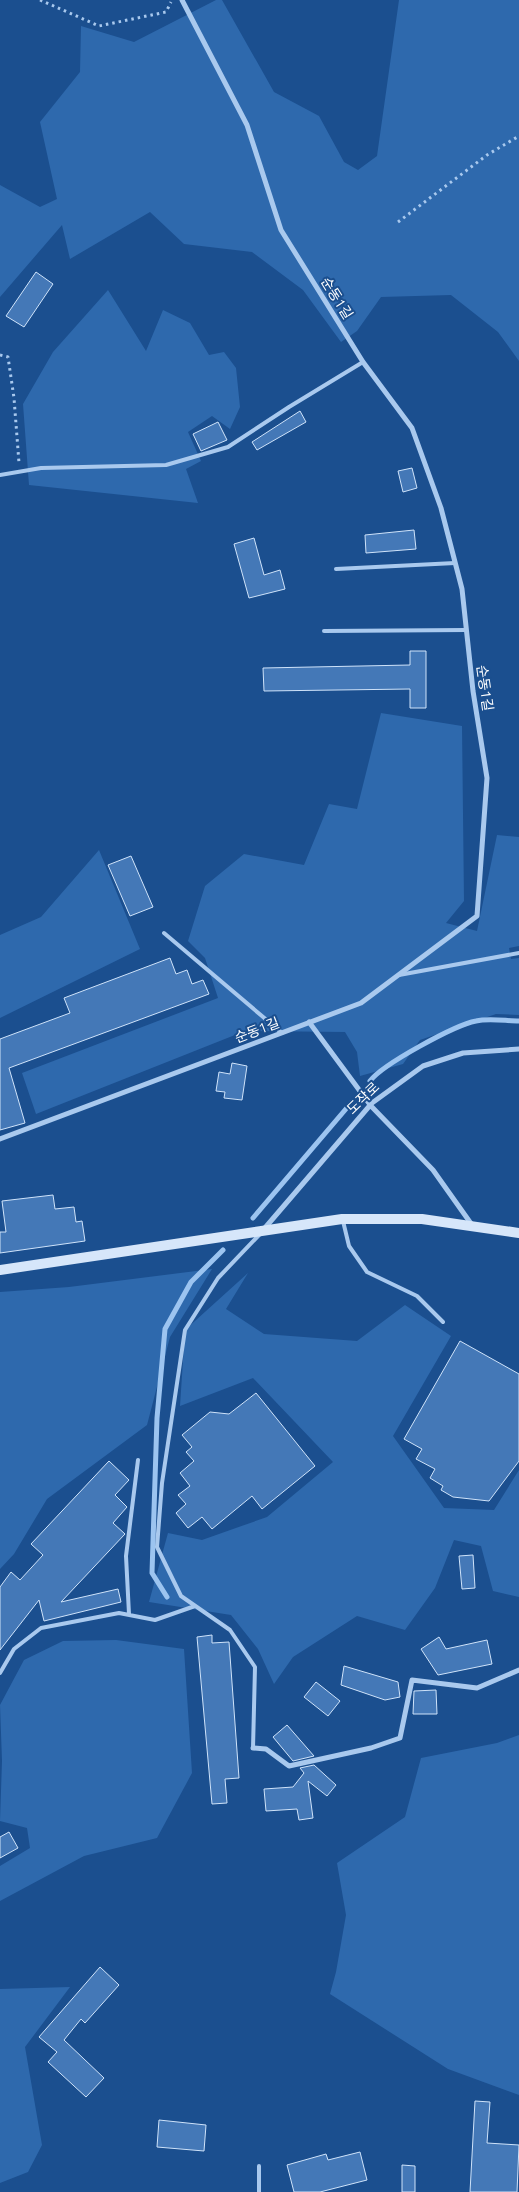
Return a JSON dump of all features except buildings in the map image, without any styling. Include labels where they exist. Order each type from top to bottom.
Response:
[{"type":"street","name":"순동1길","points":[[0,1139],[361,1003],[477,916],[487,778],[473,691],[462,589],[441,508],[412,428],[363,362],[281,230],[247,125],[182,0]]},
{"type":"street","points":[[309,1022],[371,1106],[433,1170],[472,1225]]},
{"type":"street","name":"도작로","points":[[264,1230],[371,1106],[423,1066],[463,1053],[519,1049]]},
{"type":"street","points":[[0,1270],[342,1219],[422,1219],[519,1233]]},
{"type":"street","points":[[253,1748],[266,1749],[289,1766],[371,1748],[400,1738],[412,1680],[477,1688],[519,1670]]},
{"type":"lane","points":[[0,475],[41,468],[166,465],[228,448],[288,407],[363,362]]},
{"type":"lane","points":[[336,569],[455,563]]},
{"type":"lane","points":[[324,630],[466,630]]},
{"type":"lane","points":[[164,934],[282,1033]]},
{"type":"lane","points":[[397,975],[519,953]]},
{"type":"lane","points":[[342,1219],[349,1246],[367,1272],[417,1296],[442,1322]]},
{"type":"lane","points":[[253,1748],[255,1667],[230,1630],[182,1596],[158,1547],[162,1483],[172,1402],[185,1330],[218,1278],[264,1230]]},
{"type":"lane","points":[[128,1614],[126,1556],[138,1460]]},
{"type":"lane","points":[[0,1673],[14,1650],[41,1628],[119,1613],[155,1620],[195,1606]]},
{"type":"lane","points":[[259,2166],[259,2192]]},
{"type":"path","points":[[40,0],[99,26],[166,12],[172,0]]},
{"type":"path","points":[[398,222],[487,155],[519,136]]},
{"type":"path","points":[[0,355],[8,357],[14,398],[20,471]]},
{"type":"shaded area","points":[[216,0],[222,0],[274,92],[319,116],[344,162],[358,170],[377,156],[399,0],[519,0],[519,361],[498,332],[451,295],[381,297],[357,331],[341,342],[303,290],[252,252],[184,244],[150,212],[70,259],[62,225],[0,297],[0,185],[40,207],[57,199],[40,122],[80,72],[81,26],[134,42]]},
{"type":"shaded area","points":[[108,290],[146,351],[163,310],[190,323],[209,355],[224,352],[236,368],[240,407],[230,429],[212,416],[188,432],[201,461],[186,469],[198,503],[29,485],[23,404],[53,352]]},
{"type":"shaded area","points":[[381,713],[462,726],[464,901],[446,923],[477,931],[497,835],[519,837],[519,946],[509,948],[511,959],[519,958],[519,1015],[496,1014],[420,1040],[403,1064],[360,1076],[357,1052],[345,1032],[245,1031],[36,1114],[22,1073],[218,998],[205,958],[188,941],[205,886],[244,854],[304,865],[329,804],[357,809]]},
{"type":"shaded area","points":[[99,850],[140,949],[0,1018],[0,935],[41,917]]},
{"type":"shaded area","points":[[212,1269],[170,1337],[147,1425],[47,1499],[14,1554],[0,1569],[0,1292],[69,1287]]},
{"type":"shaded area","points":[[248,1273],[226,1309],[264,1334],[357,1341],[405,1305],[451,1336],[393,1436],[444,1508],[494,1510],[519,1470],[519,1597],[493,1591],[481,1546],[454,1540],[435,1588],[405,1630],[357,1616],[293,1657],[274,1684],[258,1649],[231,1615],[149,1602],[168,1533],[202,1540],[267,1517],[333,1462],[253,1378],[180,1406],[185,1330]]},
{"type":"shaded area","points":[[116,1640],[184,1649],[192,1773],[157,1838],[84,1856],[0,1901],[0,1866],[30,1848],[27,1828],[0,1821],[2,1761],[0,1705],[24,1660],[63,1641]]},
{"type":"shaded area","points":[[519,1735],[519,2095],[448,2069],[330,1994],[336,1972],[346,1915],[337,1863],[405,1817],[421,1758],[497,1743]]},
{"type":"shaded area","points":[[70,1987],[25,2047],[42,2145],[28,2172],[0,2183],[0,1989]]},
{"type":"waterway","points":[[370,1081],[389,1065],[404,1056],[437,1037],[466,1024],[486,1020],[519,1021]]},
{"type":"waterway","points":[[253,1218],[351,1103]]},
{"type":"waterway","points":[[167,1597],[152,1573],[157,1418],[165,1329],[191,1282],[223,1250]]}]
